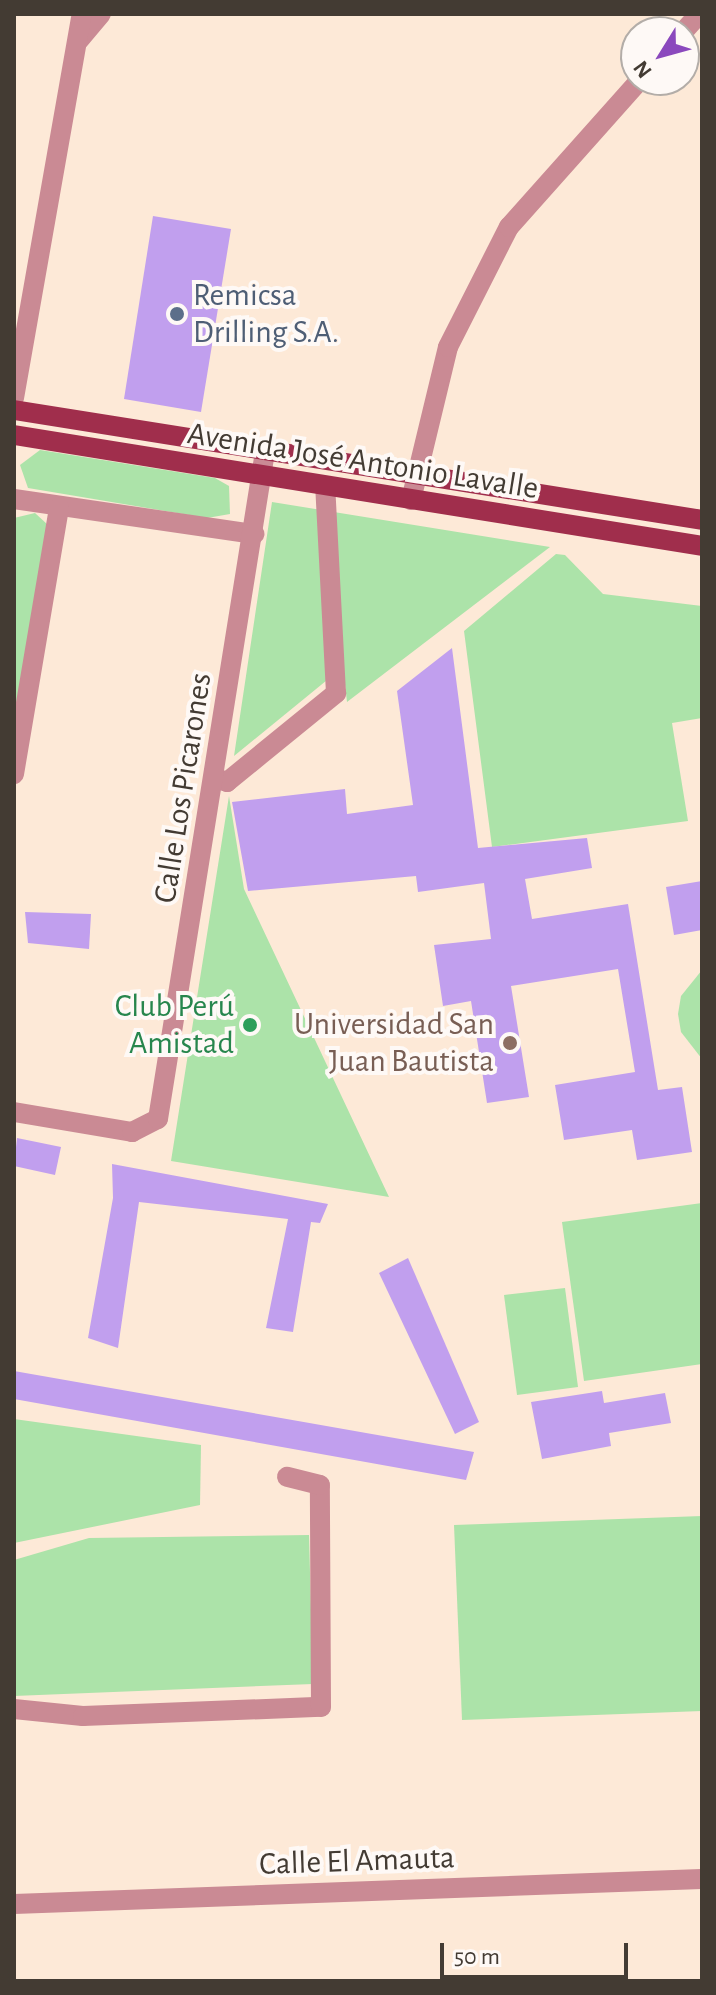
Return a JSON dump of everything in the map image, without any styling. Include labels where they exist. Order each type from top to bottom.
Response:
[{"type":"main road","name":"Avenida José Antonio Lavalle","points":[[14,410],[414,479],[702,520]]},
{"type":"main road","name":"Avenida José Antonio Lavalle","points":[[14,435],[702,546]]},
{"type":"street","points":[[14,398],[82,14]]},
{"type":"street","points":[[79,40],[101,14]]},
{"type":"street","points":[[411,500],[448,347],[509,227],[626,96]]},
{"type":"street","name":"Calle Los Picarones","points":[[14,1112],[148,1130],[158,1119],[265,452]]},
{"type":"street","points":[[215,778],[227,782],[336,693],[325,486]]},
{"type":"street","points":[[14,499],[59,508],[254,534]]},
{"type":"street","points":[[14,774],[59,508]]},
{"type":"street","points":[[14,1709],[83,1716],[321,1707],[320,1485],[287,1477]]},
{"type":"street","name":"Calle El Amauta","points":[[14,1904],[702,1879]]},
{"type":"green space","points":[[40,450],[215,478],[229,486],[230,514],[207,518],[28,488],[20,465]]},
{"type":"green space","points":[[272,502],[550,547],[347,702],[343,667],[234,756]]},
{"type":"green space","points":[[35,513],[48,525],[14,723],[14,518]]},
{"type":"green space","points":[[556,554],[565,555],[603,594],[702,606],[702,718],[672,723],[688,821],[492,847],[464,631]]},
{"type":"green space","name":"Club Perú Amistad","points":[[229,796],[244,889],[389,1197],[171,1161]]},
{"type":"green space","points":[[702,970],[702,1059],[681,1032],[678,1014],[681,996]]},
{"type":"green space","points":[[702,1203],[702,1364],[584,1381],[562,1222]]},
{"type":"green space","points":[[565,1288],[578,1387],[517,1395],[504,1295]]},
{"type":"green space","points":[[14,1419],[201,1445],[200,1505],[14,1543]]},
{"type":"green space","points":[[702,1516],[702,1711],[462,1720],[454,1525]]},
{"type":"green space","points":[[309,1535],[313,1684],[14,1696],[14,1560],[89,1538]]},
{"type":"building","name":"Remicsa Drilling S.A.","points":[[153,216],[231,229],[201,412],[124,399]]},
{"type":"building","points":[[452,648],[478,848],[587,838],[592,868],[525,879],[532,919],[628,904],[658,1090],[682,1087],[692,1152],[637,1160],[632,1130],[564,1140],[555,1085],[635,1072],[618,969],[511,986],[529,1097],[487,1103],[471,1001],[443,1006],[434,945],[491,939],[484,883],[418,892],[416,876],[248,891],[232,802],[345,789],[347,814],[413,805],[397,691]]},
{"type":"building","points":[[702,881],[702,930],[674,935],[666,887]]},
{"type":"building","points":[[25,912],[91,914],[89,949],[28,943]]},
{"type":"building","points":[[17,1138],[61,1147],[55,1175],[14,1166]]},
{"type":"building","points":[[112,1164],[328,1204],[320,1223],[311,1222],[293,1332],[266,1328],[288,1219],[139,1202],[118,1348],[88,1338],[113,1198]]},
{"type":"building","points":[[408,1258],[479,1422],[455,1434],[379,1273]]},
{"type":"building","points":[[14,1371],[474,1452],[466,1480],[14,1399]]},
{"type":"building","points":[[602,1391],[604,1403],[665,1393],[671,1423],[609,1433],[611,1446],[542,1459],[531,1402]]},
{"type":"place","name":"Remicsa Drilling S.A.","points":[[177,314]]},
{"type":"place","name":"Club Perú Amistad","points":[[250,1025]]},
{"type":"place","name":"Universidad San Juan Bautista","points":[[510,1043]]}]
